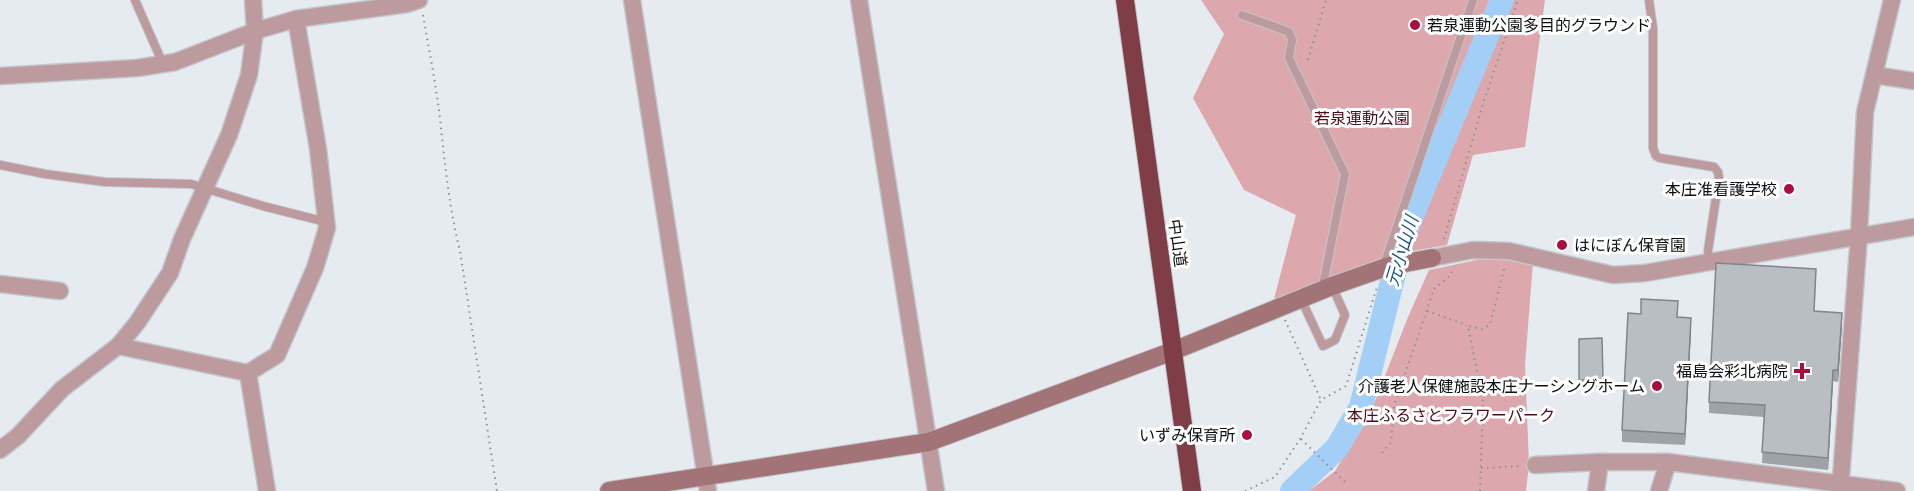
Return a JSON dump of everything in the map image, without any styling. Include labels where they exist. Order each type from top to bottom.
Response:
[{"type":"highway","name":"中山道","points":[[1125,0],[1192,491]]},
{"type":"street","points":[[632,0],[707,483]]},
{"type":"street","points":[[860,0],[936,491]]},
{"type":"street","points":[[1840,487],[1859,235],[1865,112],[1892,0]]},
{"type":"street","points":[[0,450],[18,436],[62,389],[118,346],[137,323],[170,273],[182,239],[230,135],[246,85],[255,31],[251,2]]},
{"type":"street","points":[[0,76],[136,68],[175,62],[255,31],[296,19],[421,4]]},
{"type":"street","points":[[118,346],[248,373],[277,355],[315,268],[327,228],[318,149],[296,19]]},
{"type":"street","points":[[1874,75],[1914,81]]},
{"type":"street","points":[[609,491],[707,483],[928,441],[1173,351],[1327,288],[1386,267],[1435,257],[1473,250],[1509,251],[1613,275],[1645,273],[1914,227]]},
{"type":"street","points":[[0,284],[60,291]]},
{"type":"street","points":[[248,373],[267,491]]},
{"type":"street","points":[[1596,491],[1600,462]]},
{"type":"street","points":[[1659,491],[1668,462]]},
{"type":"street","points":[[1535,465],[1668,462],[1840,487],[1897,491]]},
{"type":"lane","points":[[135,0],[163,64]]},
{"type":"lane","points":[[1386,267],[1473,0]]},
{"type":"lane","points":[[1649,0],[1653,28],[1653,148],[1656,156],[1660,158],[1714,167],[1718,172],[1708,251],[1709,261]]},
{"type":"lane","points":[[1242,15],[1289,32],[1292,40],[1289,58],[1345,174],[1327,288],[1345,315],[1335,340],[1323,346],[1301,298]]},
{"type":"lane","points":[[0,165],[105,182],[191,184],[326,222]]},
{"type":"path","points":[[1308,60],[1326,0]]},
{"type":"path","points":[[1435,257],[1518,0]]},
{"type":"path","points":[[421,4],[440,117],[451,214],[460,251],[497,491]]},
{"type":"path","points":[[1427,311],[1468,326],[1482,329],[1490,325],[1509,251]]},
{"type":"path","points":[[1382,453],[1391,442],[1394,406],[1434,289],[1451,275],[1457,253]]},
{"type":"path","points":[[1245,491],[1275,477],[1300,439],[1321,400],[1346,386],[1386,267]]},
{"type":"path","points":[[1280,307],[1321,400]]},
{"type":"path","points":[[1468,326],[1483,401],[1480,491]]},
{"type":"path","points":[[1300,439],[1347,484]]},
{"type":"path","points":[[1481,468],[1535,465]]},
{"type":"green space","name":"若泉運動公園","points":[[1201,0],[1545,0],[1525,147],[1473,155],[1447,245],[1390,255],[1274,299],[1296,215],[1244,190],[1193,98],[1224,34]]},
{"type":"green space","name":"本庄ふるさとフラワーパーク","points":[[1491,257],[1533,262],[1525,365],[1529,464],[1526,491],[1309,491],[1335,471],[1372,409],[1429,270]]},
{"type":"building","points":[[1716,263],[1816,269],[1814,311],[1842,313],[1838,370],[1833,370],[1828,458],[1762,452],[1765,405],[1709,402]]},
{"type":"building","name":"介護老人保健施設本庄ナーシングホーム","points":[[1641,299],[1678,301],[1677,317],[1691,318],[1685,434],[1622,430],[1628,313],[1641,314]]},
{"type":"building","points":[[1602,338],[1603,380],[1579,380],[1579,339]]},
{"type":"waterway","name":"元小山川","points":[[1292,491],[1337,448],[1361,407],[1403,237],[1502,0]]},
{"type":"place","name":"若泉運動公園多目的グラウンド","points":[[1415,25]]},
{"type":"place","name":"本庄准看護学校","points":[[1789,189]]},
{"type":"place","name":"はにぽん保育園","points":[[1562,245]]},
{"type":"place","name":"福島会彩北病院","points":[[1802,371]]},
{"type":"place","name":"介護老人保健施設本庄ナーシングホーム","points":[[1657,386]]},
{"type":"place","name":"いずみ保育所","points":[[1247,435]]}]
